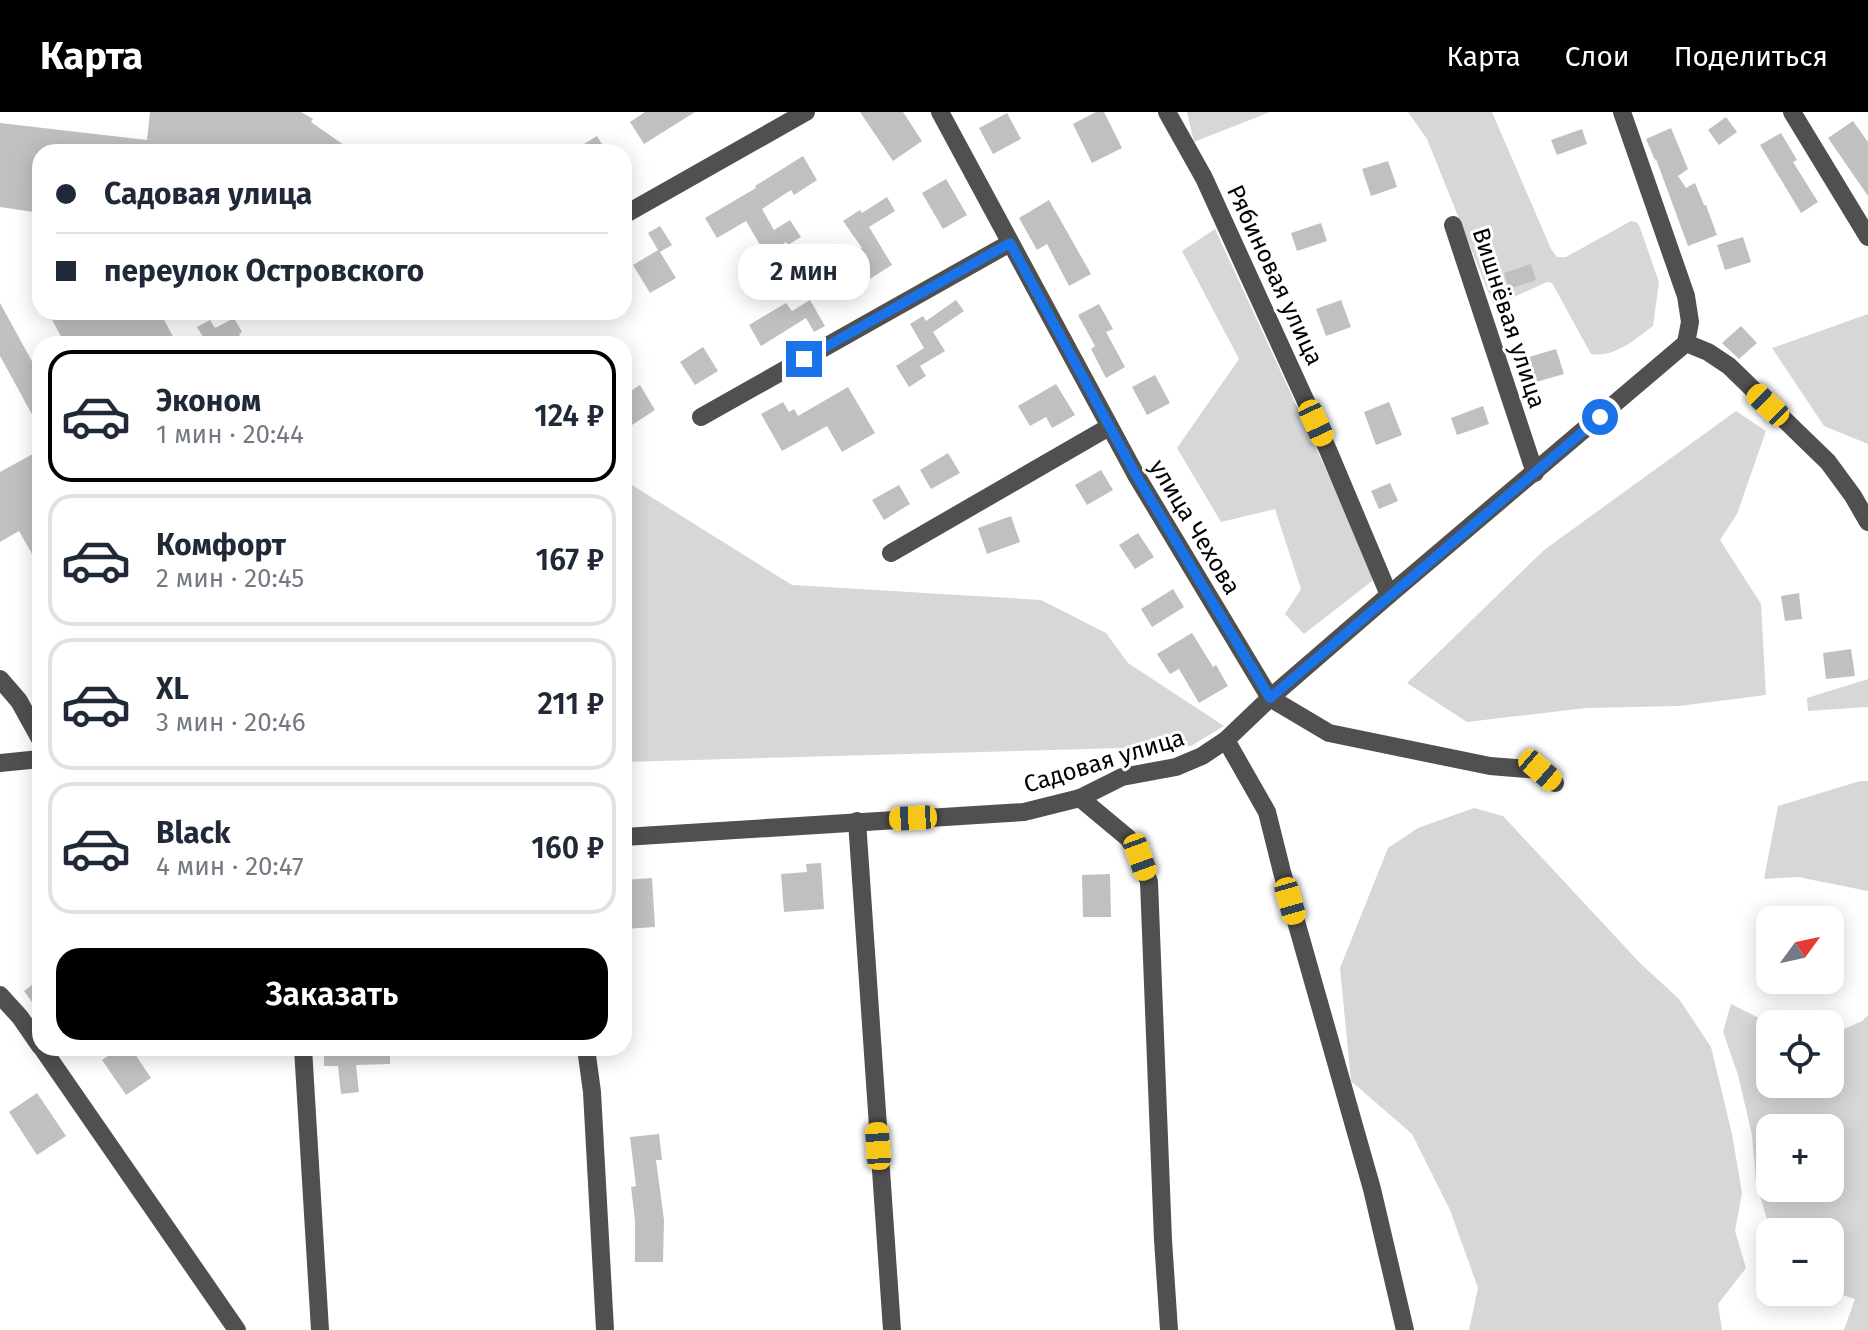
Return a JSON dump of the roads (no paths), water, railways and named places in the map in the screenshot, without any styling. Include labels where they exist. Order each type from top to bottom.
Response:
[{"type":"street","points":[[632,210],[806,112]]},
{"type":"street","name":"улица Чехова","points":[[940,112],[1136,475],[1270,698],[1329,733],[1490,766],[1540,770],[1555,783]]},
{"type":"street","name":"Рябиновая улица","points":[[1167,112],[1204,178],[1328,450],[1389,595]]},
{"type":"street","points":[[1622,112],[1686,296],[1690,322],[1686,343],[1708,352],[1729,366],[1828,462],[1868,522]]},
{"type":"street","points":[[1792,112],[1868,237]]},
{"type":"street","name":"Вишнёвая улица","points":[[1453,225],[1535,473]]},
{"type":"street","points":[[701,417],[1010,243]]},
{"type":"street","name":"Садовая улица","points":[[632,836],[1024,812],[1080,798],[1122,777],[1176,767],[1202,756],[1226,740],[1389,595],[1686,343]]},
{"type":"street","points":[[891,553],[1109,427]]},
{"type":"street","points":[[0,679],[19,701],[32,725]]},
{"type":"street","points":[[1226,740],[1267,812],[1372,1189],[1405,1330]]},
{"type":"street","points":[[0,763],[32,760]]},
{"type":"street","points":[[1080,798],[1128,838],[1140,857],[1149,882],[1169,1330]]},
{"type":"street","points":[[857,821],[892,1330]]},
{"type":"street","points":[[0,995],[32,1034]]},
{"type":"street","points":[[47,1056],[237,1330]]},
{"type":"street","points":[[303,1056],[320,1330]]},
{"type":"street","points":[[587,1056],[592,1092],[605,1330]]}]
